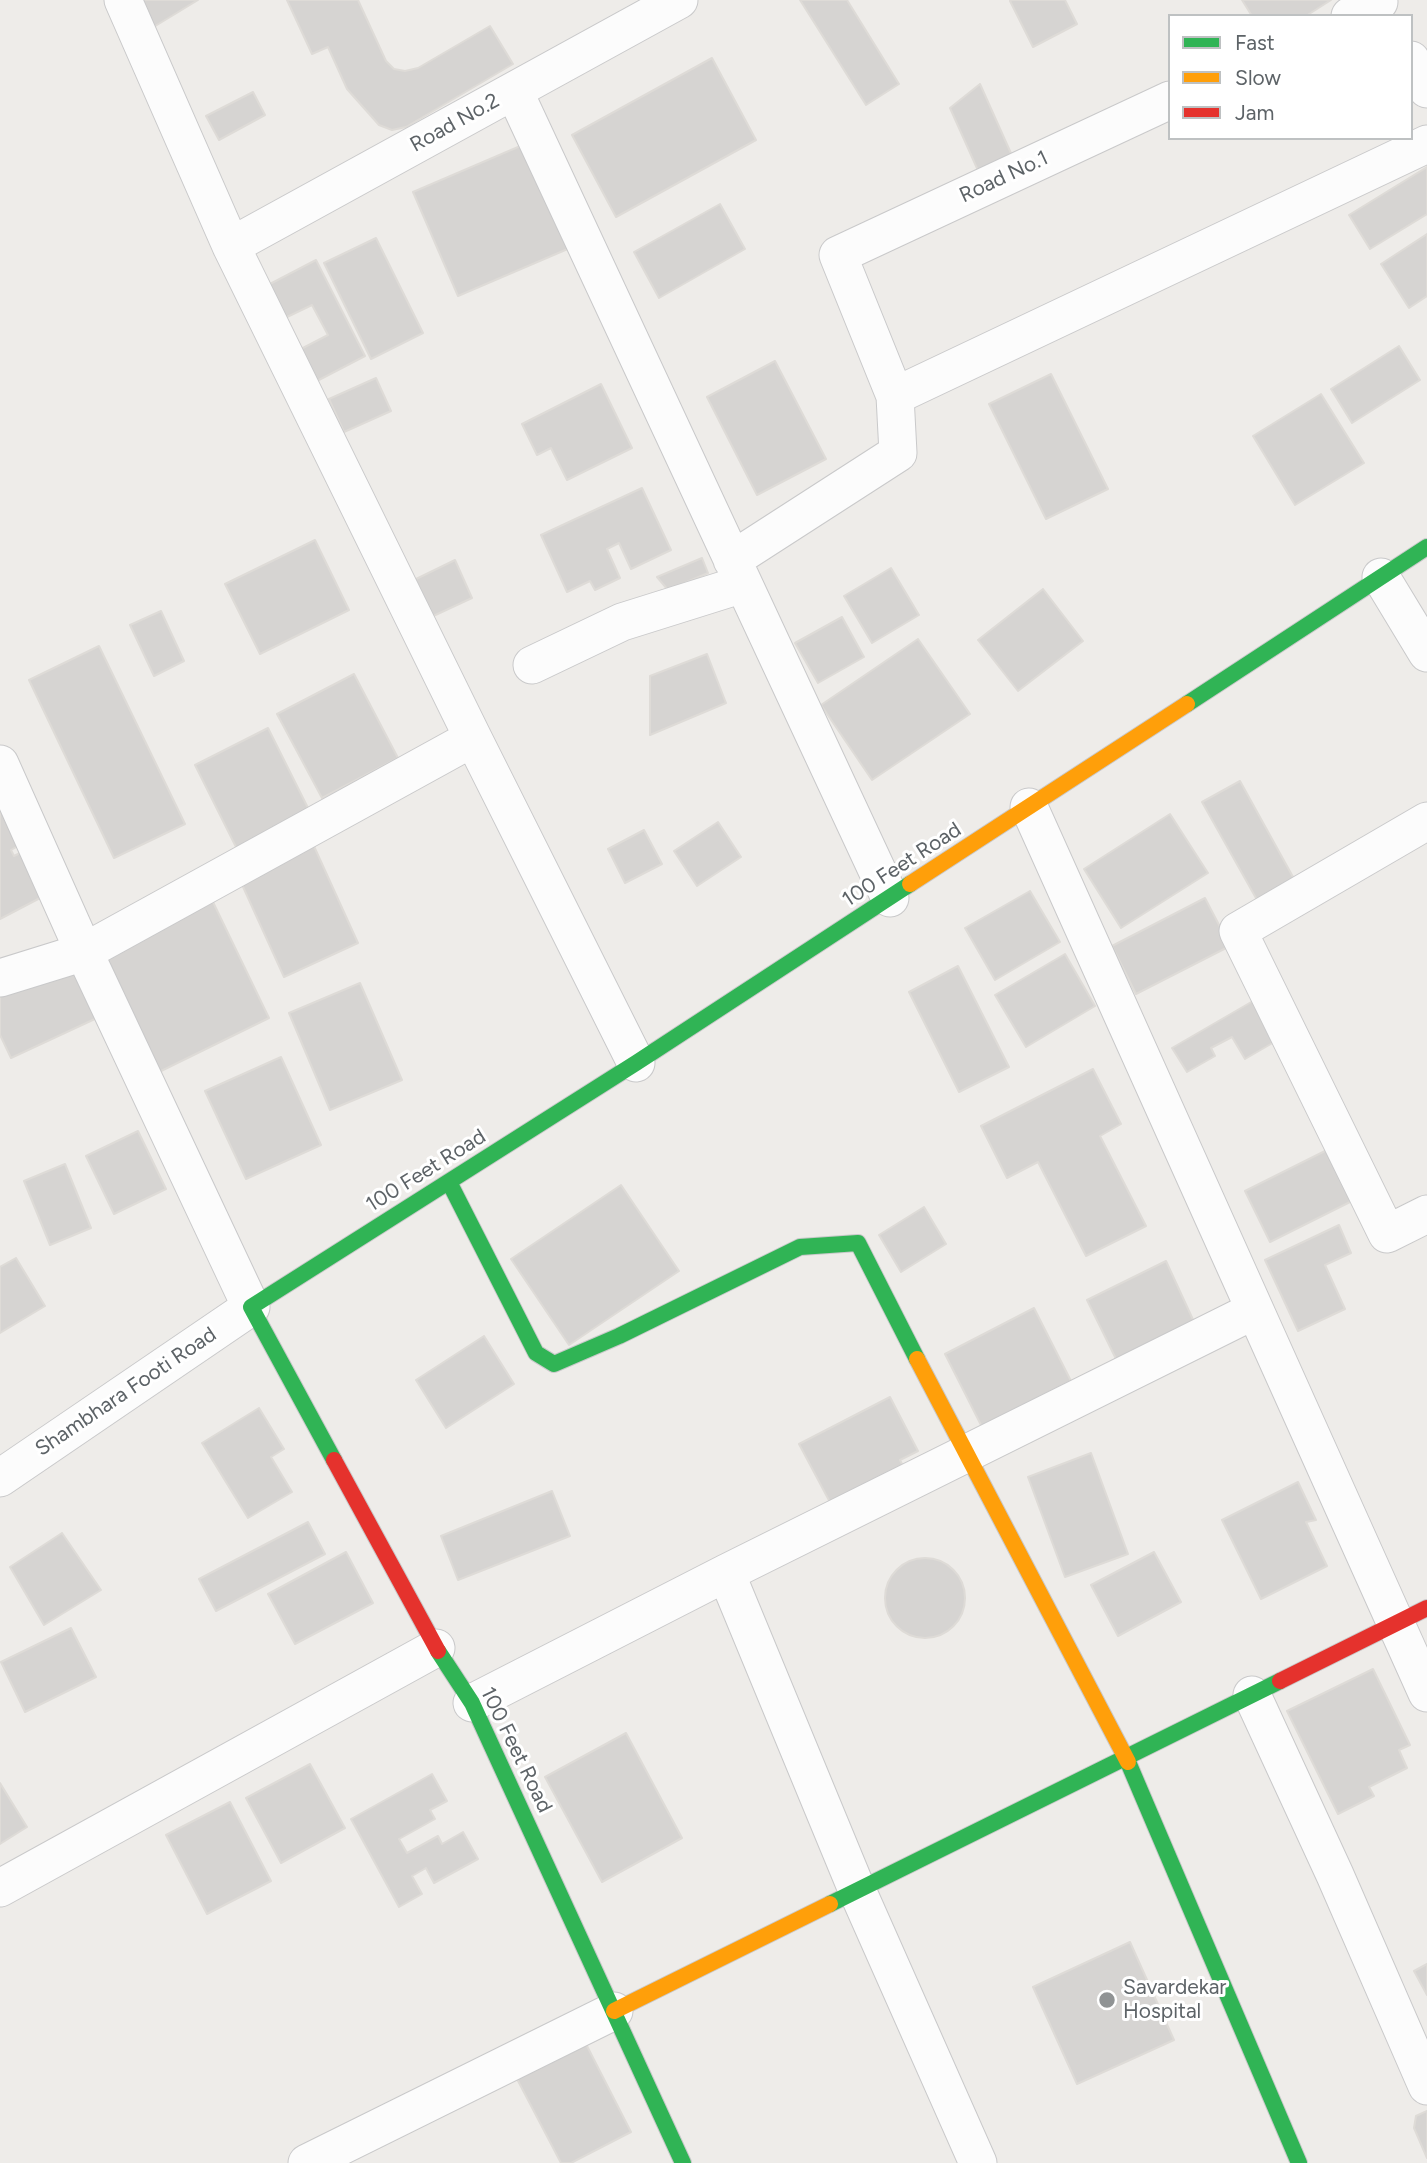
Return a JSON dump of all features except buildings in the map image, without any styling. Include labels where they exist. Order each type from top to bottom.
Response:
[{"type":"street","points":[[123,0],[231,246],[636,1063]]},
{"type":"street","name":"Road No.2","points":[[231,246],[679,0]]},
{"type":"street","points":[[1413,64],[1427,89]]},
{"type":"street","points":[[514,90],[890,898]]},
{"type":"street","name":"Road No.1","points":[[895,396],[838,255],[1168,101]]},
{"type":"street","points":[[532,665],[622,622],[738,572],[898,453],[895,396],[1427,144]]},
{"type":"street","name":"100 Feet Road","points":[[683,2163],[472,1703],[436,1648],[251,1307],[636,1063],[1427,547]]},
{"type":"street","points":[[1381,577],[1427,653]]},
{"type":"street","points":[[0,978],[84,952],[473,738]]},
{"type":"street","points":[[0,764],[84,952],[251,1307]]},
{"type":"street","points":[[1029,807],[1255,1310],[1412,1616],[1427,1693]]},
{"type":"street","points":[[1427,821],[1238,931],[1387,1234],[1427,1214]]},
{"type":"street","points":[[449,1182],[536,1353],[554,1364],[620,1336],[800,1247],[858,1243],[1126,1757],[1299,2163]]},
{"type":"street","name":"Shambhara Footi Road","points":[[0,1478],[251,1307]]},
{"type":"street","points":[[472,1703],[726,1573],[1255,1310]]},
{"type":"street","points":[[726,1573],[857,1890],[978,2163]]},
{"type":"street","points":[[307,2163],[1412,1616]]},
{"type":"street","points":[[0,1888],[436,1648]]},
{"type":"street","points":[[1252,1695],[1335,1875],[1427,2086]]},
{"type":"traffic: fast","points":[[1187,704],[1427,547]]},
{"type":"traffic: fast","points":[[334,1460],[251,1307],[636,1063],[910,884]]},
{"type":"traffic: fast","points":[[449,1182],[536,1353],[554,1364],[619,1336],[800,1247],[858,1243],[917,1359]]},
{"type":"traffic: fast","points":[[438,1651],[472,1703],[683,2163]]},
{"type":"traffic: fast","points":[[830,1904],[1280,1681]]},
{"type":"traffic: fast","points":[[1128,1762],[1299,2163]]},
{"type":"traffic: slow","points":[[910,884],[1187,704]]},
{"type":"traffic: slow","points":[[917,1359],[1128,1762]]},
{"type":"traffic: slow","points":[[614,2011],[830,1904]]},
{"type":"traffic: jam","points":[[334,1460],[438,1651]]},
{"type":"traffic: jam","points":[[1280,1681],[1427,1608]]},
{"type":"place","name":"Savardekar Hospital","points":[[1107,2000]]}]
